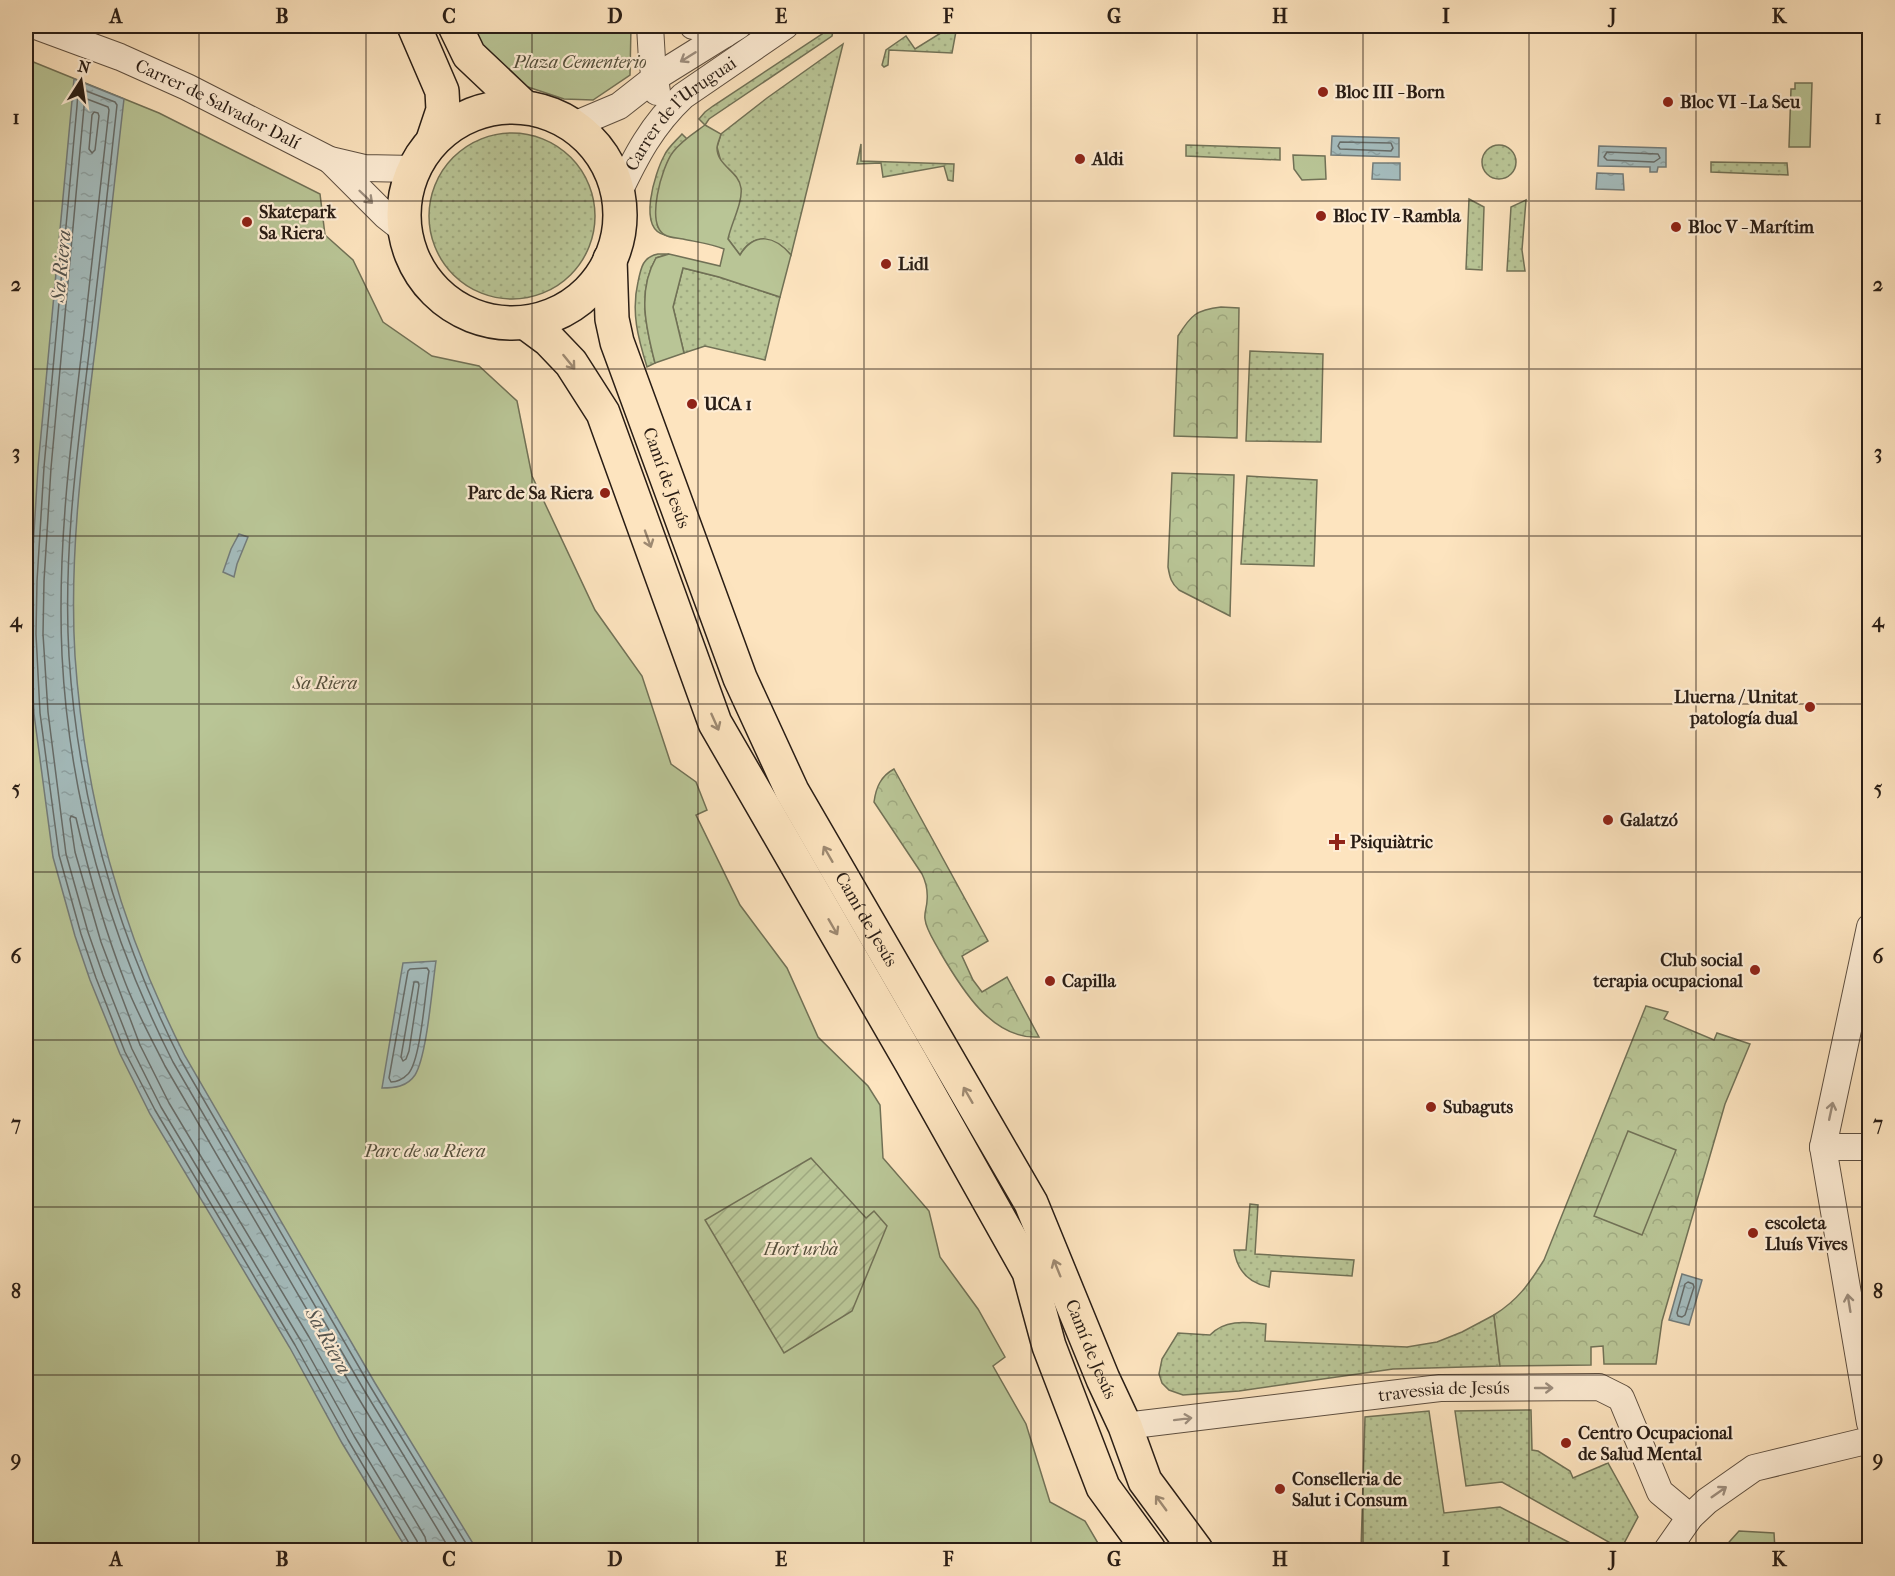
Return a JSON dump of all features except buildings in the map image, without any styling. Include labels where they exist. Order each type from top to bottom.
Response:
[{"type":"main road","points":[[414,26],[442,91],[443,110],[433,140],[414,169],[405,199],[405,231],[408,247],[424,276],[447,301],[462,311],[494,322],[510,324],[526,323],[568,308],[585,294],[610,259],[619,228],[618,194],[609,170],[596,146],[574,125],[547,112],[524,107],[479,111],[455,123],[433,140]]},
{"type":"main road","points":[[455,26],[469,55],[524,107]]},
{"type":"main road","name":"Camí de Jesús","points":[[610,259],[612,319],[617,342],[740,678],[792,791],[1031,1203],[1103,1379],[1125,1426],[1145,1481],[1196,1551]]},
{"type":"main road","name":"Camí de Jesús","points":[[526,323],[549,340],[571,363],[603,412],[715,723],[1029,1272],[1049,1346],[1102,1487],[1149,1551]]},
{"type":"main road","points":[[1049,1346],[1102,1423],[1125,1426]]},
{"type":"street","name":"Carrer de Salvador Dalí","points":[[36,26],[120,57],[187,87],[330,160],[364,168],[414,169]]},
{"type":"street","points":[[650,26],[660,119]]},
{"type":"street","points":[[693,26],[731,30]]},
{"type":"street","name":"Carrer de l'Uruguai","points":[[618,194],[640,149],[660,119],[683,96],[785,26]]},
{"type":"street","name":"Carrer de l'Uruguai","points":[[574,125],[619,106],[656,77],[731,30]]},
{"type":"street","name":"Carrer de Salvador Dalí","points":[[330,160],[386,216],[405,231]]},
{"type":"street","points":[[1869,931],[1823,1147],[1869,1423]]},
{"type":"street","points":[[1823,1147],[1869,1147]]},
{"type":"street","name":"travessia de Jesús","points":[[1125,1426],[1440,1388],[1599,1387],[1621,1398],[1660,1492],[1690,1517]]},
{"type":"street","points":[[1667,1551],[1690,1517],[1707,1501],[1754,1468],[1869,1440]]},
{"type":"green space","name":"Plaza Cementerio","points":[[473,26],[631,26],[630,75],[593,100],[564,99],[516,83],[478,50]]},
{"type":"green space","points":[[834,26],[832,36],[709,119],[705,125],[699,119],[713,106]]},
{"type":"green space","points":[[952,26],[957,26],[952,53],[889,50],[888,65],[884,67],[882,65],[886,50],[906,36],[915,49]]},
{"type":"green space","points":[[843,44],[791,255],[779,244],[758,240],[745,247],[740,255],[728,239],[736,177],[721,162],[717,147],[721,134]]},
{"type":"green space","name":"Parc de sa Riera","points":[[26,59],[159,113],[320,194],[325,235],[353,260],[383,322],[432,356],[479,366],[517,401],[532,476],[595,610],[642,676],[671,764],[696,782],[707,810],[696,815],[740,905],[787,968],[818,1037],[868,1086],[880,1105],[883,1158],[929,1211],[940,1257],[978,1309],[1005,1357],[993,1366],[1026,1424],[1050,1502],[1085,1521],[1102,1550],[77,1550],[75,1543],[26,1550]]},
{"type":"green space","points":[[1795,83],[1812,83],[1810,147],[1789,147],[1791,89],[1795,89]]},
{"type":"green space","points":[[705,125],[721,134],[717,146],[718,154],[736,177],[741,188],[740,200],[728,239],[740,255],[752,242],[765,239],[772,240],[791,255],[780,297],[683,268],[673,307],[684,353],[655,363],[646,323],[645,296],[650,271],[656,258],[669,254],[720,266],[724,249],[667,236],[659,229],[656,219],[657,195],[669,159],[680,144]]},
{"type":"green space","points":[[512,133],[544,139],[571,157],[589,184],[595,216],[589,248],[571,275],[544,293],[512,299],[480,293],[453,275],[435,248],[429,216],[435,184],[453,157],[480,139]]},
{"type":"green space","points":[[682,134],[687,139],[670,158],[660,190],[658,227],[665,235],[657,231],[652,223],[650,212],[653,187],[664,156]]},
{"type":"green space","points":[[861,144],[861,161],[954,164],[953,181],[948,180],[944,166],[883,177],[881,163],[857,164]]},
{"type":"green space","points":[[1186,145],[1280,148],[1280,160],[1186,156]]},
{"type":"green space","points":[[1499,145],[1511,150],[1516,162],[1511,174],[1499,179],[1487,174],[1482,162],[1487,150]]},
{"type":"green space","points":[[1293,155],[1325,156],[1326,179],[1302,180],[1294,169]]},
{"type":"green space","points":[[1711,162],[1787,163],[1788,175],[1711,172]]},
{"type":"green space","points":[[1469,199],[1484,207],[1482,270],[1466,269]]},
{"type":"green space","points":[[1526,200],[1522,250],[1525,271],[1507,271],[1511,207]]},
{"type":"green space","points":[[669,254],[656,258],[647,283],[646,323],[655,363],[647,367],[636,325],[636,293],[643,264],[653,255]]},
{"type":"green space","points":[[683,268],[780,297],[765,360],[705,346],[684,353],[673,307]]},
{"type":"green space","points":[[1221,307],[1239,308],[1237,438],[1174,436],[1178,336],[1195,315]]},
{"type":"green space","points":[[1250,351],[1323,354],[1321,442],[1246,441]]},
{"type":"green space","points":[[1172,473],[1234,475],[1230,616],[1179,590],[1171,580],[1168,567]]},
{"type":"green space","points":[[1247,476],[1317,480],[1314,566],[1241,564]]},
{"type":"green space","points":[[894,769],[988,941],[962,956],[973,980],[982,992],[1007,977],[1039,1037],[1022,1036],[1007,1030],[980,1009],[968,996],[931,936],[925,919],[927,894],[922,874],[874,802],[880,782]]},
{"type":"green space","points":[[1646,1006],[1668,1012],[1664,1019],[1714,1040],[1717,1033],[1750,1044],[1725,1104],[1662,1321],[1656,1364],[1604,1364],[1603,1346],[1591,1347],[1591,1365],[1500,1366],[1494,1315],[1522,1291],[1544,1260]]},
{"type":"green space","points":[[1628,1131],[1676,1150],[1642,1235],[1594,1216]]},
{"type":"green space","name":"Hort urbà","points":[[811,1158],[866,1218],[874,1211],[887,1226],[852,1311],[784,1353],[705,1220]]},
{"type":"green space","points":[[1250,1204],[1258,1205],[1255,1254],[1354,1260],[1352,1276],[1271,1271],[1269,1287],[1249,1279],[1238,1264],[1234,1250],[1246,1250]]},
{"type":"green space","points":[[1494,1315],[1500,1366],[1393,1369],[1239,1391],[1183,1395],[1169,1390],[1162,1383],[1159,1374],[1162,1359],[1178,1333],[1210,1335],[1229,1324],[1243,1322],[1266,1324],[1265,1341],[1407,1347],[1437,1342]]},
{"type":"green space","points":[[1531,1410],[1532,1450],[1538,1451],[1570,1471],[1573,1478],[1608,1463],[1638,1517],[1621,1549],[1502,1482],[1466,1486],[1455,1411]]},
{"type":"green space","points":[[1429,1411],[1444,1513],[1500,1507],[1584,1550],[1361,1550],[1365,1417]]},
{"type":"green space","points":[[1739,1531],[1774,1533],[1775,1550],[1722,1550]]},
{"type":"water","name":"Sa Riera","points":[[74,79],[124,99],[81,469],[74,581],[75,656],[80,709],[87,761],[109,862],[142,960],[185,1056],[375,1383],[477,1550],[407,1550],[150,1114],[120,1054],[90,980],[53,857],[34,714],[30,634],[31,581],[38,467]]},
{"type":"water","points":[[1332,136],[1399,138],[1399,157],[1331,155]]},
{"type":"water","points":[[1599,146],[1666,148],[1666,167],[1658,167],[1657,172],[1650,172],[1650,167],[1598,166]]},
{"type":"water","points":[[1373,163],[1400,163],[1400,180],[1372,179]]},
{"type":"water","points":[[1597,173],[1623,174],[1624,190],[1596,189]]},
{"type":"water","points":[[239,534],[248,537],[234,577],[223,572]]},
{"type":"water","points":[[436,961],[426,1037],[419,1066],[415,1075],[408,1082],[396,1087],[382,1088],[403,963]]},
{"type":"water","points":[[1682,1274],[1702,1280],[1689,1325],[1669,1320]]},
{"type":"place","name":"Bloc III - Born","points":[[1323,92]]},
{"type":"place","name":"Bloc VI - La Seu","points":[[1668,102]]},
{"type":"place","name":"Aldi","points":[[1080,159]]},
{"type":"place","name":"Bloc IV - Rambla","points":[[1321,216]]},
{"type":"place","name":"Skatepark Sa Riera","points":[[247,222]]},
{"type":"place","name":"Bloc V - Marítim","points":[[1676,227]]},
{"type":"place","name":"Lidl","points":[[886,264]]},
{"type":"place","name":"UCA 1","points":[[692,404]]},
{"type":"place","name":"Parc de Sa Riera","points":[[605,493]]},
{"type":"place","name":"Lluerna / Unitat patología dual","points":[[1810,707]]},
{"type":"place","name":"Galatzó","points":[[1608,820]]},
{"type":"place","name":"Psiquiàtric","points":[[1337,842]]},
{"type":"place","name":"Club social terapia ocupacional","points":[[1755,970]]},
{"type":"place","name":"Capilla","points":[[1050,981]]},
{"type":"place","name":"Subaguts","points":[[1431,1107]]},
{"type":"place","name":"escoleta Lluís Vives","points":[[1753,1233]]},
{"type":"place","name":"Centro Ocupacional de Salud Mental","points":[[1566,1443]]},
{"type":"place","name":"Conselleria de Salut i Consum","points":[[1280,1489]]}]
